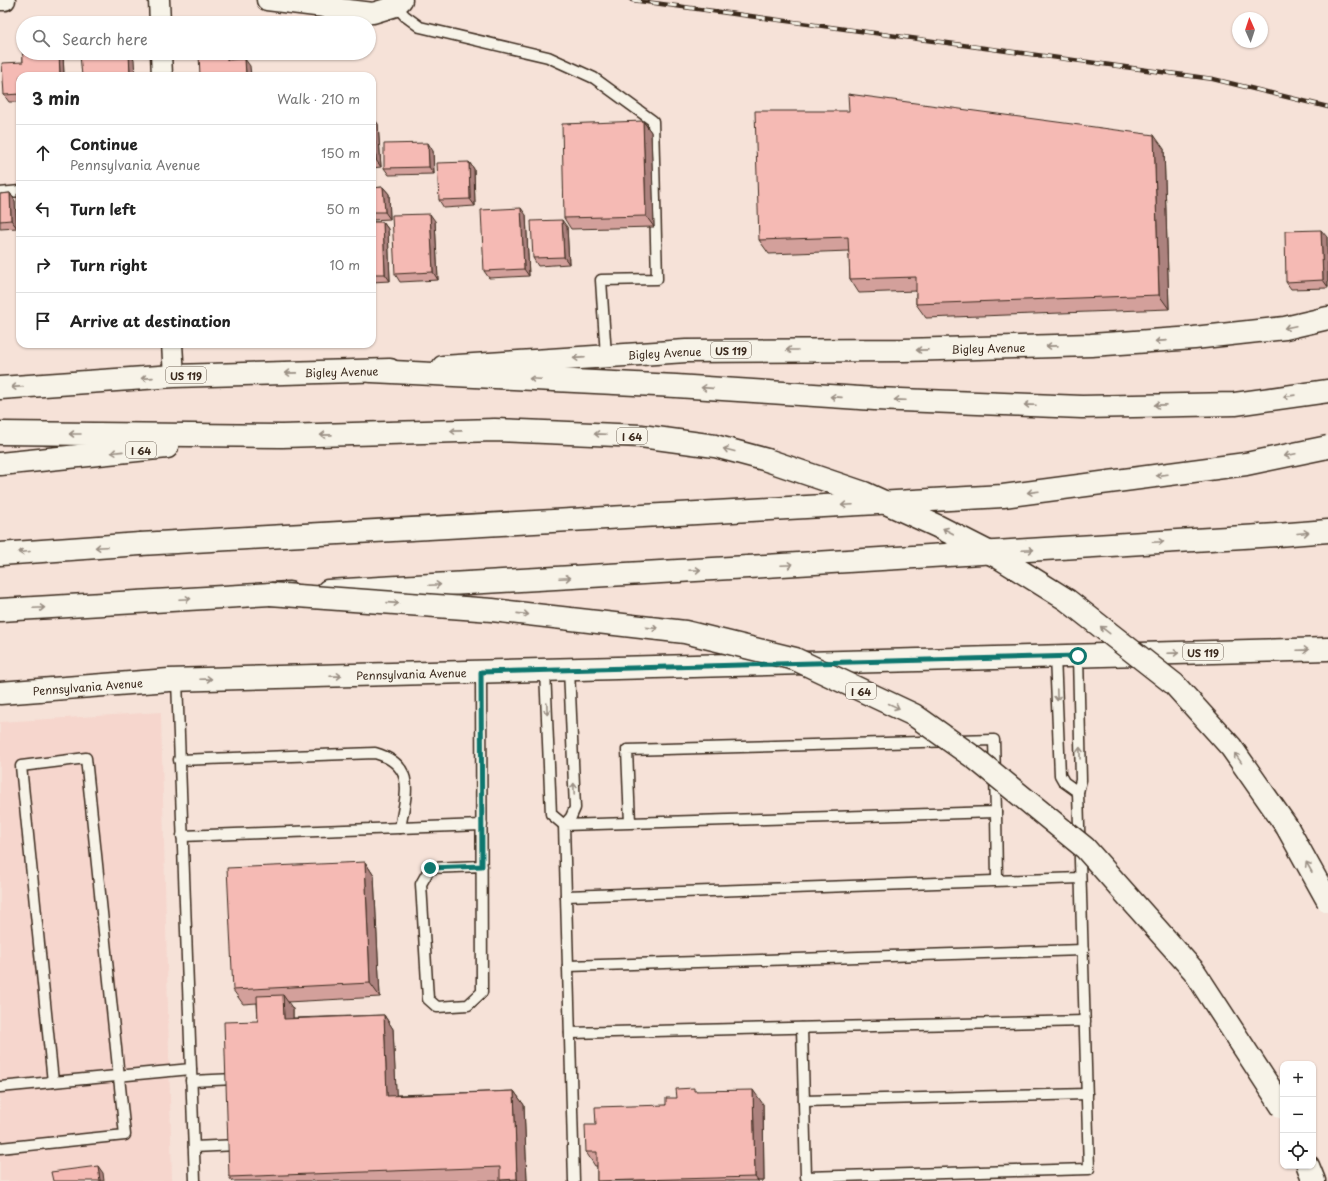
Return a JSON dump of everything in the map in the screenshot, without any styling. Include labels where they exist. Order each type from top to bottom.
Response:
[{"type":"main road","name":"Bigley Avenue","points":[[0,388],[174,376],[372,371],[686,351],[904,350],[1091,345],[1194,338],[1278,329],[1328,318]]},
{"type":"main road","points":[[372,371],[676,386],[875,400],[1082,407],[1235,404],[1328,391]]},
{"type":"main road","name":"I 64","points":[[0,464],[282,436],[495,430],[641,436],[715,446],[767,460],[864,493],[937,526],[998,558],[1067,600],[1174,684],[1231,747],[1287,827],[1328,901]]},
{"type":"main road","points":[[0,433],[282,436]]},
{"type":"main road","points":[[0,554],[140,544],[1002,496],[1246,464],[1328,447]]},
{"type":"main road","points":[[270,594],[764,566],[1328,531]]},
{"type":"main road","name":"I 64","points":[[0,610],[270,594],[492,610],[685,632],[795,659],[914,715],[976,759],[1085,848],[1194,971],[1280,1103]]},
{"type":"main road","name":"Pennsylvania Avenue","points":[[0,693],[176,680],[1328,649]]},
{"type":"main road","points":[[1309,1169],[1314,1181]]},
{"type":"street","points":[[0,0],[5,0]]},
{"type":"street","points":[[159,0],[160,16]]},
{"type":"street","points":[[267,0],[372,13],[399,3]]},
{"type":"street","points":[[161,60],[162,72]]},
{"type":"street","points":[[172,348],[174,376]]},
{"type":"lane","points":[[399,3],[405,16],[420,27],[548,57],[594,78],[653,121],[657,279],[602,280],[606,356]]},
{"type":"lane","points":[[0,193],[16,191]]},
{"type":"lane","points":[[1055,656],[1060,775],[1064,782],[1078,792]]},
{"type":"lane","points":[[802,1028],[806,1177],[1089,1169],[1078,792],[1081,780],[1078,656]]},
{"type":"lane","points":[[569,669],[575,808],[571,817],[564,825],[574,1181]]},
{"type":"lane","points":[[545,670],[551,814],[564,825],[996,812]]},
{"type":"lane","points":[[481,672],[482,825],[482,866],[482,992],[468,1005],[437,1006],[428,999],[420,884],[430,868],[482,866]]},
{"type":"lane","points":[[176,680],[195,1181]]},
{"type":"lane","points":[[630,822],[628,750],[994,740],[997,880]]},
{"type":"lane","points":[[179,760],[374,753],[388,756],[400,768],[407,781],[407,793],[400,828]]},
{"type":"lane","points":[[0,1148],[125,1134],[86,758],[21,766],[53,1082]]},
{"type":"lane","points":[[182,836],[482,825]]},
{"type":"lane","points":[[566,896],[1080,878]]},
{"type":"lane","points":[[568,966],[1082,950]]},
{"type":"lane","points":[[570,1033],[1084,1021]]},
{"type":"lane","points":[[0,1086],[191,1069]]},
{"type":"lane","points":[[191,1081],[235,1079]]},
{"type":"lane","points":[[804,1101],[1087,1094]]},
{"type":"lane","points":[[194,1147],[237,1145]]},
{"type":"shaded area","points":[[161,712],[172,1181],[0,1181],[0,722]]},
{"type":"building","points":[[23,60],[59,60],[60,72],[16,72],[16,94],[4,95],[2,63],[23,62]]},
{"type":"building","points":[[80,60],[129,60],[130,72],[82,72]]},
{"type":"building","points":[[199,60],[245,60],[246,72],[200,72]]},
{"type":"building","points":[[848,94],[1154,135],[1159,295],[916,304],[916,277],[850,279],[848,237],[759,240],[755,111],[849,111]]},
{"type":"building","points":[[643,121],[646,216],[564,218],[562,124]]},
{"type":"building","points":[[428,143],[429,167],[384,168],[384,144]]},
{"type":"building","points":[[469,162],[470,199],[439,200],[437,163]]},
{"type":"building","points":[[383,187],[385,212],[376,212],[376,188]]},
{"type":"building","points":[[10,193],[11,220],[0,221],[0,194]]},
{"type":"building","points":[[521,208],[524,269],[484,271],[481,210]]},
{"type":"building","points":[[430,214],[433,272],[395,274],[392,215]]},
{"type":"building","points":[[562,220],[564,257],[533,258],[531,221]]},
{"type":"building","points":[[376,222],[383,222],[385,274],[376,274]]},
{"type":"building","points":[[1321,230],[1323,280],[1286,282],[1285,231]]},
{"type":"building","points":[[365,862],[370,983],[233,990],[227,868]]},
{"type":"building","points":[[283,995],[284,1019],[384,1015],[387,1096],[514,1091],[517,1179],[500,1180],[500,1167],[229,1177],[224,1022],[258,1021],[257,996]]},
{"type":"building","points":[[694,1088],[694,1091],[753,1090],[755,1177],[597,1181],[597,1152],[586,1152],[585,1125],[596,1125],[595,1107],[666,1105],[666,1098],[677,1098],[676,1089]]},
{"type":"building","points":[[98,1166],[100,1181],[53,1181],[51,1172]]},
{"type":"railway","points":[[632,0],[1213,79],[1328,107]]},
{"type":"route","points":[[430,868],[482,866],[481,672],[1078,656]]}]
